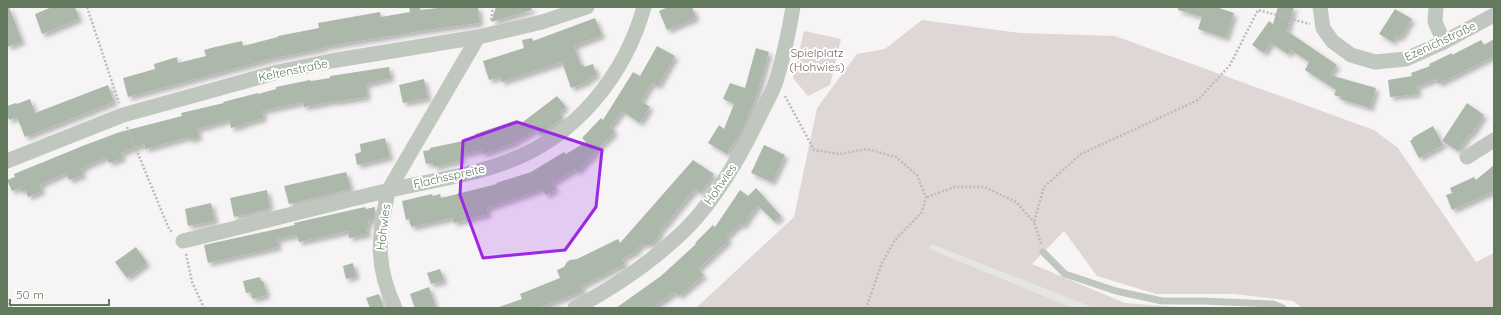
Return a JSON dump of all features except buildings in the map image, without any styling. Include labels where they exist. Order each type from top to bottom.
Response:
[{"type":"street","name":"Keltenstraße","points":[[7,161],[123,115],[278,72],[368,55],[478,37],[542,22],[587,7]]},
{"type":"street","name":"Flachsspreite","points":[[183,241],[481,170],[509,161],[535,150],[576,121],[594,100],[610,79],[624,55],[644,7]]},
{"type":"street","name":"Hohwies","points":[[575,308],[611,289],[644,266],[674,241],[698,216],[726,177],[746,144],[777,80],[793,7]]},
{"type":"street","points":[[1320,7],[1323,28]]},
{"type":"street","points":[[1436,7],[1435,22],[1444,42]]},
{"type":"street","name":"Ezenichstraße","points":[[1323,28],[1332,41],[1351,55],[1375,62],[1406,59],[1444,42],[1494,15]]},
{"type":"street","name":"Hohwies","points":[[395,308],[384,279],[379,252],[388,191],[478,37]]},
{"type":"street","points":[[1467,158],[1494,140]]},
{"type":"lane","points":[[1043,252],[1065,274],[1116,291],[1162,301],[1273,304],[1282,308]]},
{"type":"path","points":[[87,7],[123,115],[169,229],[183,241],[192,282],[204,308]]},
{"type":"path","points":[[1034,222],[1044,188],[1081,154],[1198,100],[1230,65],[1258,10],[1323,28]]},
{"type":"path","points":[[777,80],[814,150],[839,154],[867,149],[896,158],[917,175],[926,197],[922,212],[895,240],[885,257],[866,308]]},
{"type":"path","points":[[926,197],[955,188],[984,187],[1016,202],[1034,222],[1043,252]]},
{"type":"path","points":[[7,298],[11,308]]},
{"type":"highlighted area","points":[[517,122],[602,150],[596,207],[565,250],[483,258],[460,195],[463,141]]},
{"type":"shaded area","points":[[931,244],[1094,308],[909,308]]},
{"type":"green space","points":[[922,20],[1020,33],[1115,36],[1374,130],[1398,148],[1476,262],[1494,253],[1494,308],[1302,308],[1293,301],[1235,294],[1156,294],[1097,276],[1064,231],[1032,264],[1125,303],[1189,308],[1094,308],[931,244],[929,249],[1073,308],[696,308],[794,217],[817,108],[857,54],[885,49]]},
{"type":"green space","name":"Spielplatz (Hohwies)","points":[[804,31],[841,39],[830,85],[808,96],[793,78]]}]
